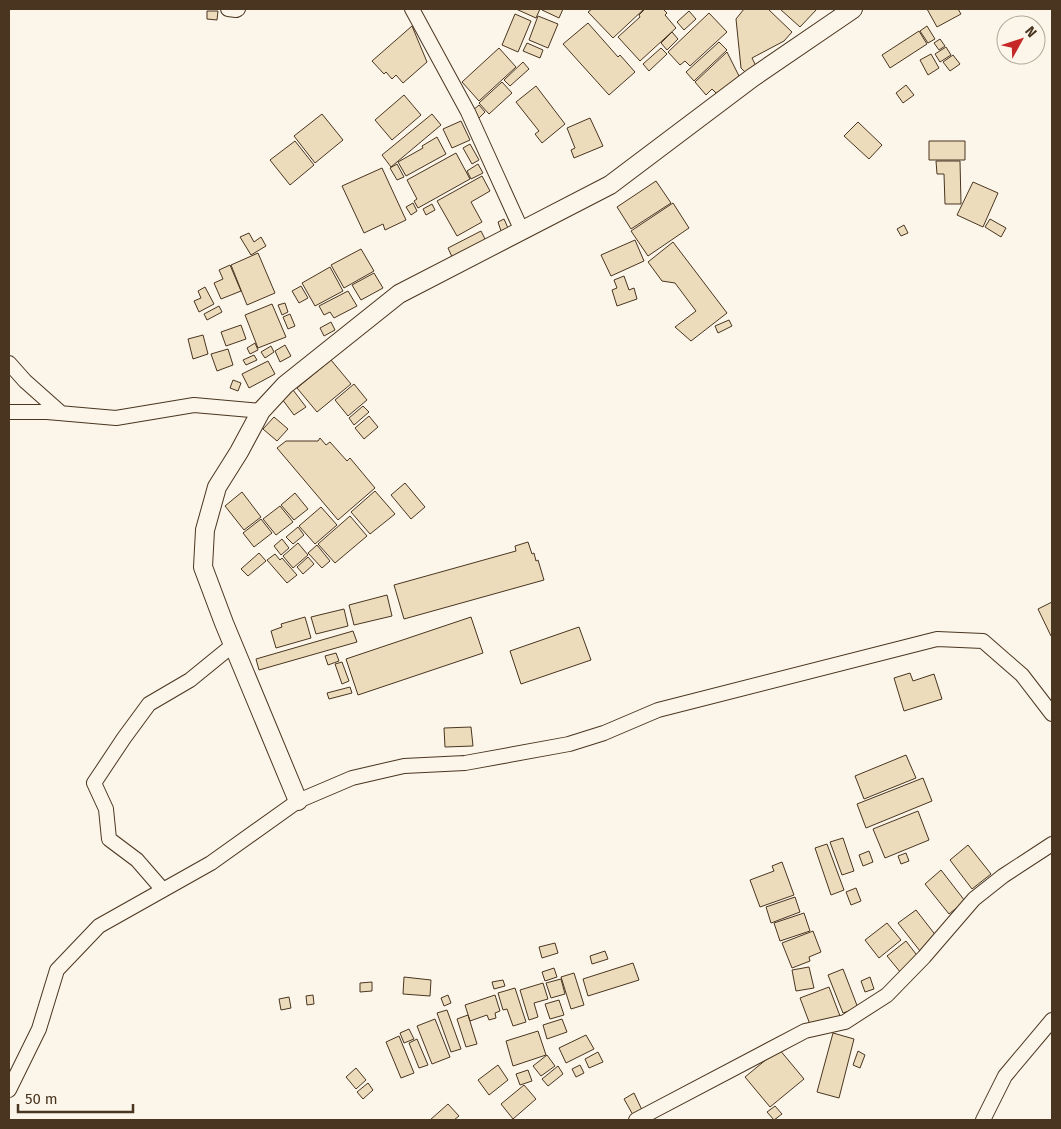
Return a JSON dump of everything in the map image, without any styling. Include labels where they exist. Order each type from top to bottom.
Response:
[{"type":"street","points":[[228,9],[238,9]]},
{"type":"street","points":[[412,9],[468,112],[522,231]]},
{"type":"street","points":[[298,801],[202,567],[205,530],[217,488],[261,411],[285,385],[399,294],[610,185],[752,78],[853,9]]},
{"type":"street","points":[[9,363],[25,381],[61,413]]},
{"type":"street","points":[[9,412],[61,413],[116,418],[194,405],[261,411]]},
{"type":"street","points":[[9,1090],[39,1029],[57,970],[99,926],[211,863],[298,801],[352,778],[404,766],[465,763],[569,744],[658,710],[937,639],[983,641],[1022,675],[1052,714]]},
{"type":"street","points":[[162,890],[137,860],[109,839],[106,809],[94,783],[149,704],[190,680],[233,645]]},
{"type":"street","points":[[636,1120],[805,1031],[845,1022],[887,995],[924,957],[974,899],[1003,876],[1052,844]]},
{"type":"street","points":[[984,1120],[1005,1076],[1052,1020]]},
{"type":"building","points":[[516,9],[540,9],[536,18]]},
{"type":"building","points":[[543,9],[563,9],[559,18]]},
{"type":"building","points":[[592,9],[644,9],[613,38],[588,12]]},
{"type":"building","points":[[645,9],[663,9],[667,13],[665,15],[676,28],[640,61],[618,37],[640,17],[639,15]]},
{"type":"building","points":[[744,9],[768,9],[792,32],[784,41],[752,58],[757,68],[749,76],[741,68],[736,19]]},
{"type":"building","points":[[780,9],[817,9],[800,27]]},
{"type":"building","points":[[927,9],[958,9],[961,14],[937,27]]},
{"type":"building","points":[[207,11],[218,11],[217,20],[207,19]]},
{"type":"building","points":[[689,11],[696,19],[684,30],[677,22]]},
{"type":"building","points":[[709,13],[727,32],[690,66],[685,61],[680,65],[668,52]]},
{"type":"building","points":[[515,14],[531,21],[518,52],[502,45]]},
{"type":"building","points":[[538,16],[558,24],[548,48],[529,40]]},
{"type":"building","points":[[588,23],[618,57],[620,55],[635,72],[609,95],[563,44]]},
{"type":"building","points":[[412,26],[427,62],[403,83],[396,75],[392,79],[386,72],[384,74],[372,61]]},
{"type":"building","points":[[927,26],[935,39],[928,43],[920,31]]},
{"type":"building","points":[[919,31],[927,44],[890,68],[882,55]]},
{"type":"building","points":[[672,32],[678,39],[667,50],[661,43]]},
{"type":"building","points":[[940,39],[945,46],[939,50],[934,43]]},
{"type":"building","points":[[719,42],[727,50],[694,81],[686,72]]},
{"type":"building","points":[[527,43],[543,50],[540,58],[523,51]]},
{"type":"building","points":[[946,47],[951,55],[940,62],[935,54]]},
{"type":"building","points":[[499,48],[516,67],[479,101],[462,82]]},
{"type":"building","points":[[661,48],[667,54],[649,71],[643,64]]},
{"type":"building","points":[[727,52],[740,78],[722,99],[712,89],[706,95],[695,82]]},
{"type":"building","points":[[931,54],[939,68],[928,75],[920,60]]},
{"type":"building","points":[[953,55],[960,64],[950,71],[943,62]]},
{"type":"building","points":[[523,62],[529,69],[510,86],[504,80]]},
{"type":"building","points":[[502,82],[512,93],[489,114],[479,103]]},
{"type":"building","points":[[906,85],[914,95],[903,103],[896,93]]},
{"type":"building","points":[[536,86],[565,124],[542,143],[535,134],[539,131],[516,102]]},
{"type":"building","points":[[404,95],[421,115],[392,140],[375,120]]},
{"type":"building","points":[[479,105],[485,112],[479,118],[472,111]]},
{"type":"building","points":[[322,114],[343,140],[315,163],[294,136]]},
{"type":"building","points":[[432,114],[441,125],[391,167],[382,155]]},
{"type":"building","points":[[590,118],[603,146],[574,158],[571,150],[575,148],[567,128]]},
{"type":"building","points":[[461,121],[470,140],[452,148],[443,129]]},
{"type":"building","points":[[858,122],[882,145],[869,159],[844,136]]},
{"type":"building","points":[[437,137],[446,154],[406,176],[398,162],[423,148],[422,146]]},
{"type":"building","points":[[295,141],[314,165],[290,185],[270,160]]},
{"type":"building","points":[[929,141],[965,141],[965,160],[929,160]]},
{"type":"building","points":[[470,144],[479,160],[472,164],[463,148]]},
{"type":"building","points":[[456,153],[470,179],[418,208],[414,201],[417,199],[407,180]]},
{"type":"building","points":[[936,161],[960,161],[961,204],[945,204],[944,174],[937,174]]},
{"type":"building","points":[[397,164],[404,177],[397,180],[390,168]]},
{"type":"building","points":[[478,164],[483,173],[471,179],[467,171]]},
{"type":"building","points":[[382,168],[406,220],[385,230],[383,224],[364,233],[342,186]]},
{"type":"building","points":[[482,176],[490,191],[471,202],[482,222],[457,236],[437,201]]},
{"type":"building","points":[[656,181],[671,203],[631,229],[617,207]]},
{"type":"building","points":[[973,182],[998,193],[983,227],[957,215]]},
{"type":"building","points":[[413,203],[417,211],[411,215],[406,207]]},
{"type":"building","points":[[673,203],[689,228],[648,256],[631,231]]},
{"type":"building","points":[[432,204],[435,210],[426,215],[423,209]]},
{"type":"building","points":[[504,219],[508,228],[501,231],[498,222]]},
{"type":"building","points":[[990,219],[1006,228],[1001,237],[985,227]]},
{"type":"building","points":[[904,225],[908,233],[901,236],[897,229]]},
{"type":"building","points":[[481,231],[486,241],[453,259],[448,248]]},
{"type":"building","points":[[249,233],[254,242],[261,237],[266,246],[251,255],[240,237]]},
{"type":"building","points":[[635,240],[644,261],[611,276],[601,255]]},
{"type":"building","points":[[673,242],[727,313],[691,341],[675,327],[696,311],[675,283],[662,281],[648,262]]},
{"type":"building","points":[[361,249],[374,271],[344,288],[331,265]]},
{"type":"building","points":[[258,253],[275,293],[247,305],[231,265]]},
{"type":"building","points":[[230,265],[241,291],[221,299],[214,283],[223,279],[219,270]]},
{"type":"building","points":[[330,267],[343,291],[315,306],[302,283]]},
{"type":"building","points":[[374,273],[383,288],[361,300],[352,285]]},
{"type":"building","points":[[624,276],[629,290],[634,288],[637,299],[617,306],[612,290],[617,288],[614,280]]},
{"type":"building","points":[[301,286],[308,298],[299,303],[292,291]]},
{"type":"building","points":[[205,287],[214,304],[199,312],[194,301],[201,298],[198,291]]},
{"type":"building","points":[[348,291],[357,306],[334,318],[330,312],[324,315],[319,306]]},
{"type":"building","points":[[285,303],[288,312],[282,315],[278,305]]},
{"type":"building","points":[[272,304],[286,337],[258,348],[245,315]]},
{"type":"building","points":[[219,306],[222,312],[207,320],[204,314]]},
{"type":"building","points":[[290,314],[295,326],[288,329],[283,317]]},
{"type":"building","points":[[729,320],[732,326],[718,333],[715,326]]},
{"type":"building","points":[[331,322],[335,330],[324,336],[320,328]]},
{"type":"building","points":[[241,325],[246,339],[226,346],[221,332]]},
{"type":"building","points":[[203,335],[208,354],[193,359],[188,339]]},
{"type":"building","points":[[255,343],[258,350],[250,354],[247,348]]},
{"type":"building","points":[[285,345],[291,356],[280,362],[275,351]]},
{"type":"building","points":[[271,346],[274,352],[265,358],[261,352]]},
{"type":"building","points":[[228,349],[233,365],[217,371],[211,354]]},
{"type":"building","points":[[254,355],[257,360],[246,365],[243,360]]},
{"type":"building","points":[[331,360],[351,384],[317,412],[297,388]]},
{"type":"building","points":[[268,361],[275,374],[249,388],[242,374]]},
{"type":"building","points":[[233,380],[241,383],[238,391],[230,388]]},
{"type":"building","points":[[354,384],[367,400],[348,416],[335,400]]},
{"type":"building","points":[[293,390],[306,407],[294,415],[282,399]]},
{"type":"building","points":[[363,406],[369,412],[354,425],[349,418]]},
{"type":"building","points":[[369,416],[378,427],[364,439],[355,428]]},
{"type":"building","points":[[274,417],[288,429],[277,441],[263,429]]},
{"type":"building","points":[[320,438],[326,445],[330,442],[347,461],[350,458],[375,488],[338,520],[277,448],[286,441],[318,441]]},
{"type":"building","points":[[405,483],[425,507],[411,519],[391,495]]},
{"type":"building","points":[[375,491],[395,514],[370,534],[351,512]]},
{"type":"building","points":[[242,492],[261,517],[244,530],[225,506]]},
{"type":"building","points":[[295,493],[308,509],[294,520],[281,505]]},
{"type":"building","points":[[280,506],[293,522],[276,535],[263,519]]},
{"type":"building","points":[[321,507],[337,525],[315,544],[299,526]]},
{"type":"building","points":[[350,516],[367,536],[335,563],[318,544]]},
{"type":"building","points":[[261,519],[272,533],[254,547],[243,533]]},
{"type":"building","points":[[298,527],[304,535],[293,544],[286,537]]},
{"type":"building","points":[[282,539],[289,548],[281,555],[274,546]]},
{"type":"building","points":[[528,542],[532,554],[534,553],[536,561],[538,560],[544,580],[404,619],[394,585],[516,551],[515,546]]},
{"type":"building","points":[[298,543],[308,555],[293,568],[283,556]]},
{"type":"building","points":[[317,545],[330,561],[322,568],[308,553]]},
{"type":"building","points":[[259,553],[266,561],[248,576],[241,569]]},
{"type":"building","points":[[275,554],[280,560],[282,558],[297,575],[287,583],[267,560]]},
{"type":"building","points":[[308,557],[314,564],[303,574],[297,567]]},
{"type":"building","points":[[387,595],[392,616],[354,625],[349,605]]},
{"type":"building","points":[[1052,602],[1052,636],[1051,636],[1038,609]]},
{"type":"building","points":[[344,609],[348,626],[316,634],[311,617]]},
{"type":"building","points":[[305,617],[311,638],[276,648],[271,631],[282,627],[281,624]]},
{"type":"building","points":[[471,617],[483,653],[358,695],[346,659]]},
{"type":"building","points":[[579,627],[591,660],[521,684],[510,651]]},
{"type":"building","points":[[353,631],[357,642],[259,670],[256,659]]},
{"type":"building","points":[[336,653],[339,661],[328,665],[325,656]]},
{"type":"building","points":[[342,662],[349,681],[342,684],[335,664]]},
{"type":"building","points":[[910,673],[913,681],[934,674],[942,699],[904,711],[894,678]]},
{"type":"building","points":[[350,687],[352,693],[329,699],[327,693]]},
{"type":"building","points":[[471,727],[473,746],[445,747],[444,728]]},
{"type":"building","points":[[906,755],[916,778],[864,799],[855,776]]},
{"type":"building","points":[[923,778],[932,801],[866,828],[857,804]]},
{"type":"building","points":[[918,811],[929,840],[885,858],[873,829]]},
{"type":"building","points":[[843,838],[854,871],[842,875],[830,842]]},
{"type":"building","points":[[827,844],[844,890],[831,895],[815,848]]},
{"type":"building","points":[[968,845],[991,874],[972,889],[950,860]]},
{"type":"building","points":[[869,851],[873,862],[863,866],[859,855]]},
{"type":"building","points":[[906,853],[909,861],[901,864],[898,856]]},
{"type":"building","points":[[782,862],[794,895],[760,907],[750,880],[774,871],[772,866]]},
{"type":"building","points":[[941,870],[965,901],[949,914],[925,884]]},
{"type":"building","points":[[856,888],[861,901],[851,905],[846,892]]},
{"type":"building","points":[[795,897],[800,912],[771,923],[766,907]]},
{"type":"building","points":[[916,910],[937,937],[920,951],[898,923]]},
{"type":"building","points":[[804,913],[810,931],[780,941],[774,923]]},
{"type":"building","points":[[887,923],[901,940],[879,958],[865,940]]},
{"type":"building","points":[[813,931],[821,952],[809,957],[810,961],[792,968],[782,943]]},
{"type":"building","points":[[906,941],[919,958],[901,973],[887,956]]},
{"type":"building","points":[[555,943],[558,953],[542,958],[539,947]]},
{"type":"building","points":[[605,951],[608,959],[592,964],[590,956]]},
{"type":"building","points":[[633,963],[639,980],[588,996],[583,979]]},
{"type":"building","points":[[809,967],[814,988],[796,991],[792,970]]},
{"type":"building","points":[[554,968],[557,977],[545,981],[542,972]]},
{"type":"building","points":[[843,969],[858,1008],[843,1013],[828,975]]},
{"type":"building","points":[[574,973],[584,1005],[571,1009],[561,977]]},
{"type":"building","points":[[404,977],[431,980],[430,996],[403,994]]},
{"type":"building","points":[[870,977],[874,989],[865,992],[861,981]]},
{"type":"building","points":[[561,979],[565,994],[551,998],[546,983]]},
{"type":"building","points":[[503,980],[505,986],[494,989],[492,982]]},
{"type":"building","points":[[372,982],[372,991],[360,992],[360,983]]},
{"type":"building","points":[[543,983],[548,999],[534,1003],[538,1017],[529,1020],[520,990]]},
{"type":"building","points":[[829,987],[840,1016],[811,1027],[800,998]]},
{"type":"building","points":[[515,988],[526,1022],[513,1026],[507,1009],[503,1010],[498,993]]},
{"type":"building","points":[[313,995],[314,1004],[307,1005],[306,996]]},
{"type":"building","points":[[448,995],[451,1003],[444,1006],[441,998]]},
{"type":"building","points":[[495,995],[500,1011],[495,1013],[496,1018],[489,1020],[487,1015],[470,1021],[465,1005]]},
{"type":"building","points":[[289,997],[291,1008],[281,1010],[279,999]]},
{"type":"building","points":[[559,1000],[564,1015],[550,1019],[545,1004]]},
{"type":"building","points":[[447,1010],[461,1049],[451,1052],[437,1013]]},
{"type":"building","points":[[468,1015],[477,1044],[466,1047],[457,1019]]},
{"type":"building","points":[[435,1019],[450,1057],[432,1064],[417,1026]]},
{"type":"building","points":[[562,1019],[567,1032],[547,1039],[543,1025]]},
{"type":"building","points":[[409,1029],[414,1039],[404,1043],[400,1033]]},
{"type":"building","points":[[538,1031],[546,1055],[513,1066],[506,1041]]},
{"type":"building","points":[[833,1033],[854,1039],[839,1098],[817,1092]]},
{"type":"building","points":[[586,1035],[594,1049],[566,1063],[559,1048]]},
{"type":"building","points":[[399,1036],[414,1073],[401,1078],[386,1042]]},
{"type":"building","points":[[417,1039],[428,1065],[419,1068],[409,1043]]},
{"type":"building","points":[[779,1049],[804,1079],[770,1107],[745,1077]]},
{"type":"building","points":[[858,1051],[865,1055],[860,1068],[853,1065]]},
{"type":"building","points":[[598,1052],[603,1062],[589,1068],[585,1059]]},
{"type":"building","points":[[547,1055],[555,1066],[541,1076],[533,1066]]},
{"type":"building","points":[[498,1065],[508,1080],[489,1095],[478,1080]]},
{"type":"building","points":[[580,1065],[584,1073],[576,1077],[572,1069]]},
{"type":"building","points":[[558,1066],[563,1074],[548,1086],[542,1079]]},
{"type":"building","points":[[356,1068],[366,1080],[356,1089],[346,1077]]},
{"type":"building","points":[[528,1070],[532,1081],[520,1085],[516,1074]]},
{"type":"building","points":[[368,1083],[373,1090],[363,1099],[357,1092]]},
{"type":"building","points":[[524,1085],[536,1099],[513,1119],[501,1104]]},
{"type":"building","points":[[634,1093],[642,1110],[633,1115],[624,1099]]},
{"type":"building","points":[[448,1104],[459,1116],[454,1120],[430,1120]]},
{"type":"building","points":[[775,1106],[782,1114],[774,1120],[767,1112]]}]
